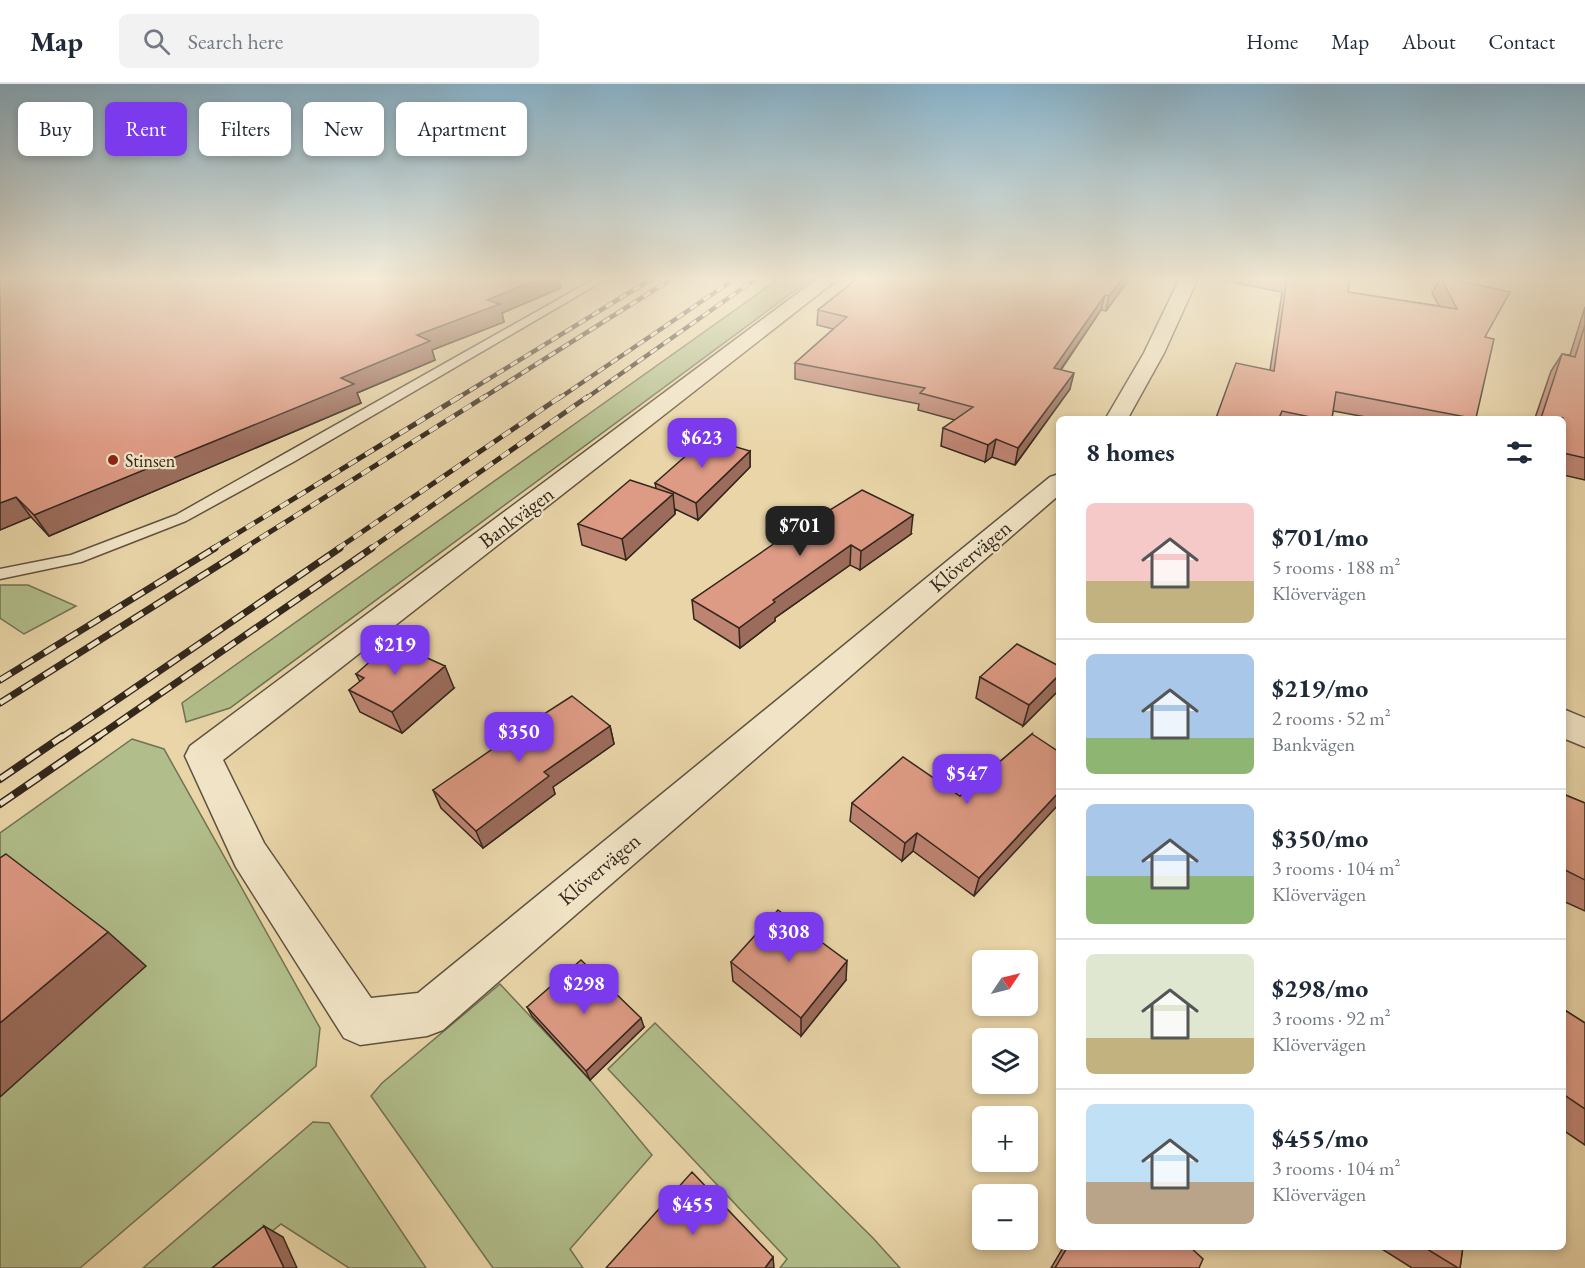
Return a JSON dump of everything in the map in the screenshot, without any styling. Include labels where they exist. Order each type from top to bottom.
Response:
[{"type":"street","name":"Bankvägen","points":[[203,756],[758,333]]},
{"type":"street","points":[[1118,416],[1154,353],[1161,333]]},
{"type":"street","name":"Klövervägen","points":[[203,756],[250,855],[360,1022],[427,1014],[1056,485]]},
{"type":"street","points":[[1566,724],[1585,734]]},
{"type":"lane","points":[[0,574],[75,559],[181,518],[290,459],[507,333]]},
{"type":"green space","points":[[702,333],[737,333],[230,708],[186,722],[182,703]]},
{"type":"green space","points":[[0,585],[28,585],[76,606],[24,634],[0,618]]},
{"type":"green space","points":[[132,739],[164,749],[320,1028],[316,1066],[80,1268],[0,1268],[0,833]]},
{"type":"green space","points":[[500,984],[590,1080],[652,1155],[570,1249],[583,1268],[493,1268],[371,1096],[382,1083]]},
{"type":"green space","points":[[655,1023],[873,1238],[900,1268],[780,1268],[787,1259],[608,1069]]},
{"type":"green space","points":[[313,1122],[329,1123],[426,1268],[349,1268],[281,1224],[227,1268],[143,1268]]},
{"type":"building","points":[[0,333],[422,333],[417,335],[430,341],[341,378],[354,384],[34,515],[16,497],[0,503]]},
{"type":"building","points":[[829,333],[1078,333],[1054,368],[1074,373],[1018,448],[996,439],[988,445],[943,428],[973,407],[920,393],[925,388],[795,363]]},
{"type":"building","points":[[1279,333],[1487,333],[1485,337],[1494,339],[1476,416],[1461,416],[1336,392],[1332,416],[1306,416],[1282,411],[1280,416],[1217,416],[1236,363],[1274,371]]},
{"type":"building","points":[[1582,333],[1585,333],[1585,458],[1566,454],[1566,416],[1542,416],[1562,354],[1575,357]]},
{"type":"building","points":[[706,438],[750,451],[696,503],[655,483]]},
{"type":"building","points":[[630,480],[673,494],[622,539],[578,524]]},
{"type":"building","points":[[862,490],[913,515],[861,551],[851,545],[773,600],[775,602],[739,628],[692,600],[791,532],[793,533]]},
{"type":"building","points":[[392,642],[445,666],[392,712],[349,690],[364,678],[356,674]]},
{"type":"building","points":[[1017,644],[1056,664],[1056,678],[1029,705],[980,677]]},
{"type":"building","points":[[572,696],[610,726],[544,772],[549,776],[476,831],[433,790],[536,719]]},
{"type":"building","points":[[1032,734],[1056,750],[1056,795],[979,878],[917,833],[905,843],[852,803],[903,757],[960,796]]},
{"type":"building","points":[[1566,795],[1585,803],[1585,880],[1566,870]]},
{"type":"building","points":[[6,854],[108,932],[0,1023],[0,858]]},
{"type":"building","points":[[778,910],[847,961],[801,1018],[731,962]]},
{"type":"building","points":[[581,960],[641,1018],[586,1071],[527,1007]]},
{"type":"building","points":[[1566,1011],[1585,1023],[1585,1109],[1566,1096]]},
{"type":"building","points":[[692,1172],[773,1257],[765,1268],[606,1268]]},
{"type":"building","points":[[264,1226],[284,1268],[212,1268]]},
{"type":"building","points":[[1066,1250],[1193,1250],[1203,1259],[1199,1268],[1055,1268]]},
{"type":"building","points":[[1429,1250],[1462,1250],[1460,1268]]},
{"type":"railway","points":[[456,399],[563,333]]},
{"type":"railway","points":[[481,399],[585,333]]},
{"type":"railway","points":[[558,399],[655,333]]},
{"type":"railway","points":[[585,399],[678,333]]},
{"type":"railway","points":[[212,549],[459,397]]},
{"type":"railway","points":[[243,549],[484,397]]},
{"type":"railway","points":[[337,549],[560,397]]},
{"type":"railway","points":[[370,549],[587,397]]},
{"type":"railway","points":[[0,680],[215,548]]},
{"type":"railway","points":[[0,703],[246,548]]},
{"type":"railway","points":[[61,738],[340,548]]},
{"type":"railway","points":[[96,738],[372,548]]},
{"type":"railway","points":[[0,779],[63,736]]},
{"type":"railway","points":[[0,804],[99,736]]},
{"type":"place","name":"Stinsen","points":[[113,460]]}]
